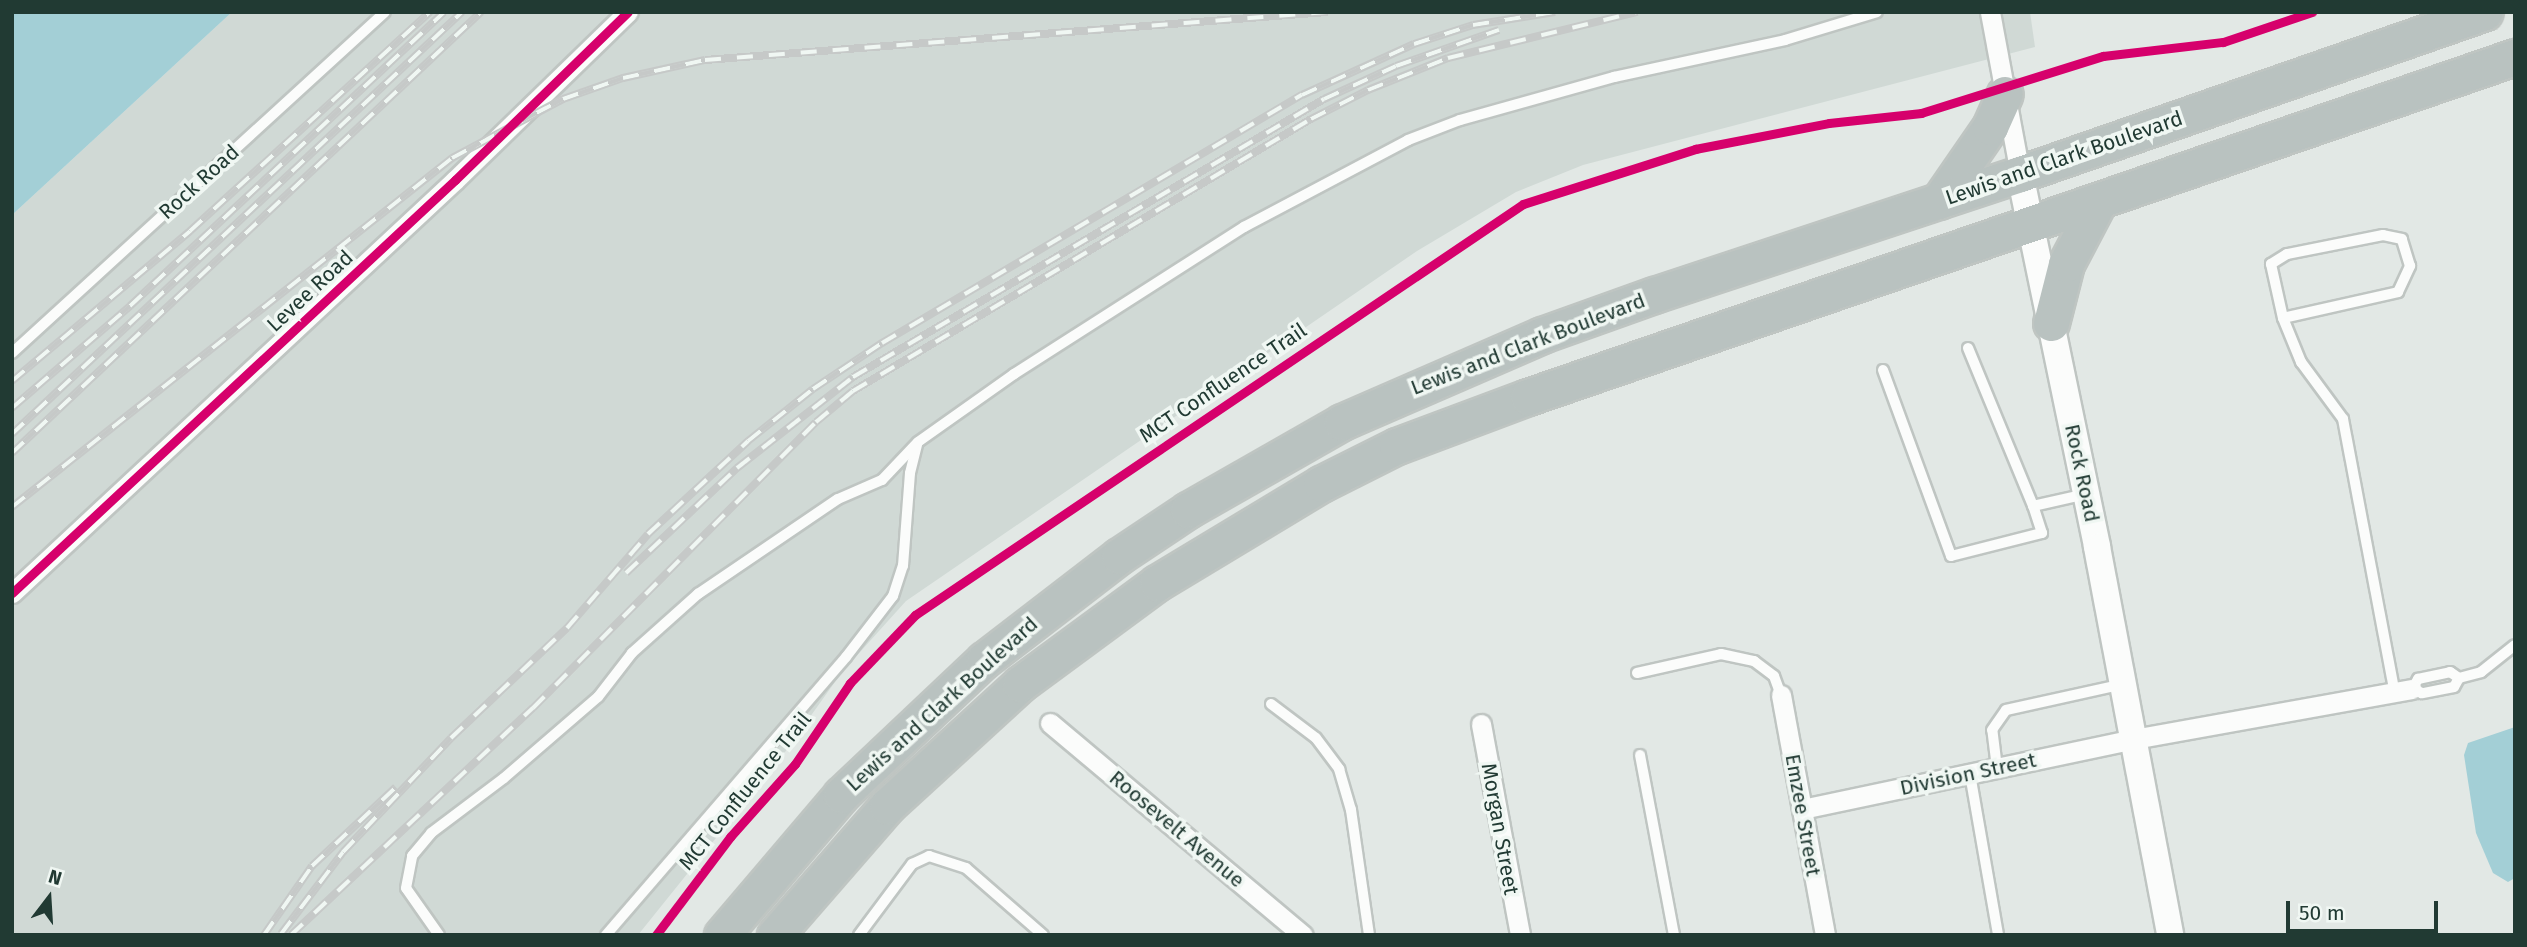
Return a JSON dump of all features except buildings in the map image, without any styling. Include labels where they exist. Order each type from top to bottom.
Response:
[{"type":"highway","name":"Lewis and Clark Boulevard","points":[[722,935],[841,795],[984,660],[1119,556],[1259,467],[1405,393],[1542,335],[2020,174],[2485,12]]},
{"type":"highway","name":"Lewis and Clark Boulevard","points":[[775,935],[887,806],[966,731],[1087,632],[1251,524],[1397,446],[2031,223],[2515,57]]},
{"type":"highway","points":[[1939,201],[1983,139],[2005,94]]},
{"type":"highway","points":[[2051,323],[2066,264],[2099,201]]},
{"type":"main road","name":"Rock Road","points":[[2020,174],[2087,494],[2171,935]]},
{"type":"street","name":"Levee Road","points":[[12,593],[455,180],[628,12]]},
{"type":"street","name":"Rock Road","points":[[1990,12],[2020,174]]},
{"type":"street","name":"Division Street","points":[[1802,809],[2134,739],[2404,691]]},
{"type":"street","name":"Emzee Street","points":[[1781,695],[1825,935]]},
{"type":"street","name":"Roosevelt Avenue","points":[[1050,723],[1303,935]]},
{"type":"street","name":"Morgan Street","points":[[1481,724],[1520,935]]},
{"type":"lane","name":"Rock Road","points":[[12,353],[386,12]]},
{"type":"lane","points":[[439,935],[406,888],[412,856],[431,833],[505,778],[598,697],[632,653],[698,594],[838,499],[883,480],[918,442],[1014,374],[1244,227],[1408,139],[1460,120],[1614,77],[1736,52],[1877,12]]},
{"type":"lane","points":[[2283,318],[2398,292],[2410,266],[2402,239],[2384,235],[2276,258],[2271,264],[2283,318],[2301,362],[2343,419],[2404,691]]},
{"type":"lane","points":[[1883,370],[1951,556],[2042,533],[1968,348]]},
{"type":"lane","points":[[606,935],[846,657],[893,596],[903,566],[910,474],[918,442]]},
{"type":"lane","points":[[2033,506],[2087,494]]},
{"type":"lane","points":[[2404,691],[2422,694],[2454,687],[2459,678],[2482,672],[2515,645]]},
{"type":"lane","points":[[1637,673],[1721,654],[1754,661],[1774,677],[1781,695]]},
{"type":"lane","points":[[2404,691],[2418,679],[2430,675],[2450,672],[2459,678]]},
{"type":"lane","points":[[1997,768],[1992,730],[2006,710],[2124,684]]},
{"type":"lane","points":[[1271,704],[1316,738],[1339,769],[1351,810],[1369,935]]},
{"type":"lane","points":[[1640,755],[1674,935]]},
{"type":"lane","points":[[1970,774],[1998,935]]},
{"type":"lane","points":[[859,935],[912,864],[929,856],[965,868],[1043,935]]},
{"type":"shaded area","points":[[232,12],[2030,12],[2035,47],[1583,165],[1516,192],[1417,251],[906,601],[842,672],[785,752],[638,935],[12,935],[12,215]]},
{"type":"water","points":[[12,12],[232,12],[12,215]]},
{"type":"water","points":[[2515,727],[2515,878],[2508,882],[2493,873],[2476,833],[2464,755],[2468,743]]},
{"type":"railway","points":[[12,381],[190,231],[430,12]]},
{"type":"railway","points":[[12,408],[130,306],[444,12]]},
{"type":"railway","points":[[12,434],[462,12]]},
{"type":"railway","points":[[12,453],[481,12]]},
{"type":"railway","points":[[12,507],[452,158],[563,99],[623,78],[705,60],[1328,12]]},
{"type":"railway","points":[[281,934],[343,852],[451,738],[567,628],[648,534],[748,441],[813,389],[882,343],[1302,95],[1414,44],[1473,25],[1555,12]]},
{"type":"railway","points":[[291,935],[533,708],[816,422],[853,391],[1311,119],[1368,90],[1448,58],[1637,12]]},
{"type":"railway","points":[[626,573],[737,468],[853,377],[1324,99],[1396,66],[1499,30]]},
{"type":"railway","points":[[264,935],[312,866],[396,787]]},
{"type":"cycle path","points":[[12,593],[455,180],[628,12]]},
{"type":"cycle path","name":"MCT Confluence Trail","points":[[656,935],[730,837],[795,764],[850,683],[915,615],[1523,204],[1695,149],[1829,123],[1921,113],[2103,56],[2223,42],[2312,12]]}]
